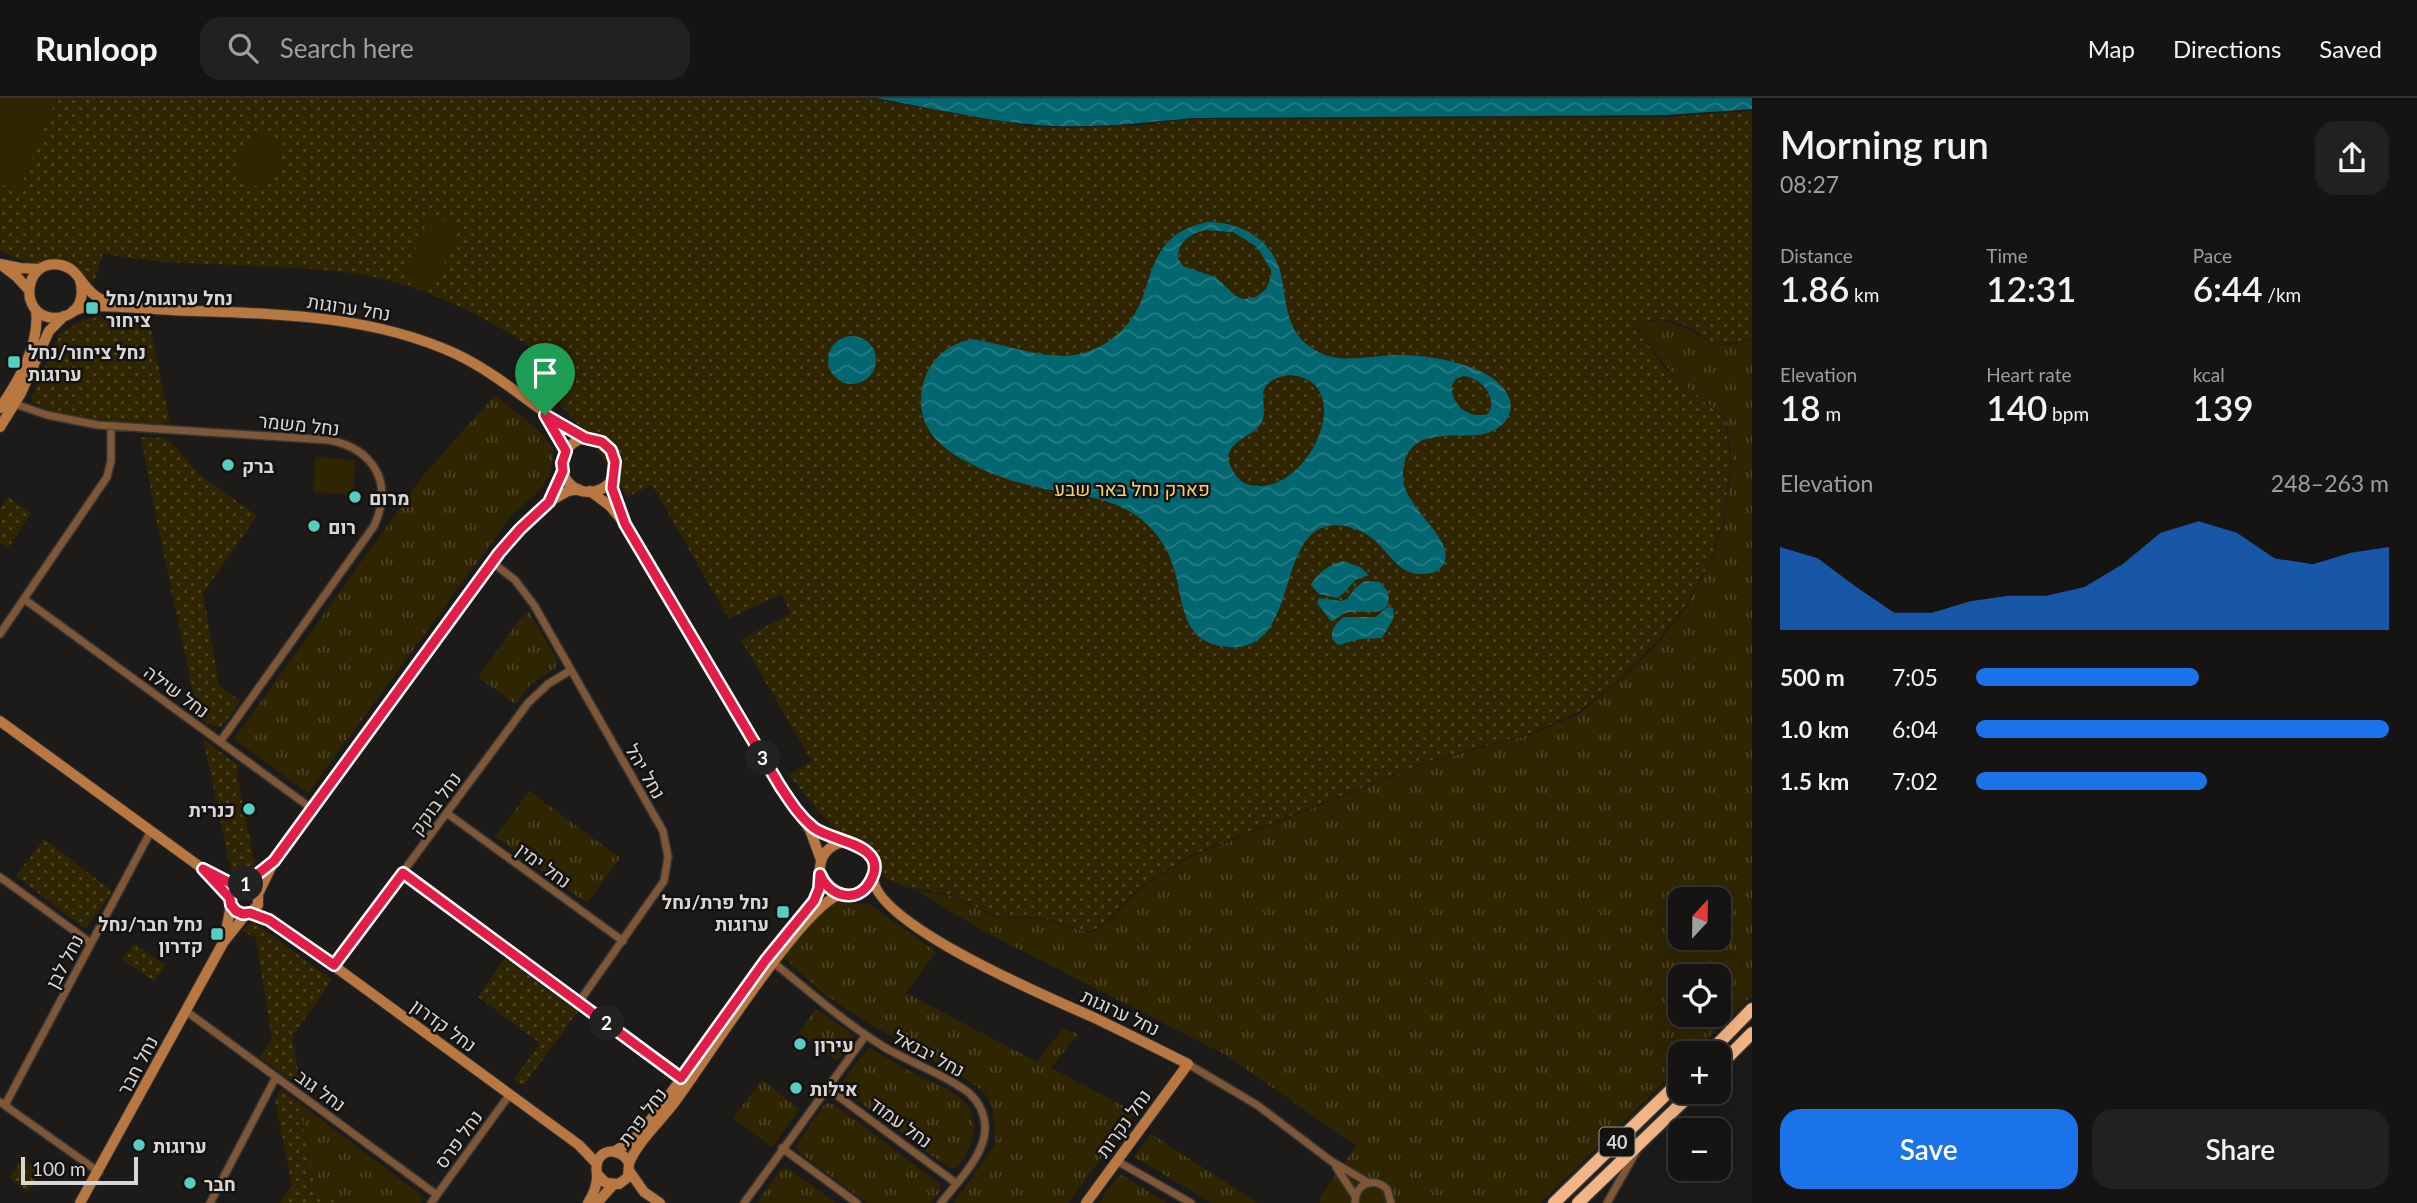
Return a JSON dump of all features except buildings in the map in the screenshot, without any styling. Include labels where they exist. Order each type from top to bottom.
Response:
[{"type":"highway","points":[[1721,1041],[1752,1009]]},
{"type":"highway","points":[[1731,1054],[1752,1033]]},
{"type":"highway","name":"40","points":[[1554,1203],[1668,1093]]},
{"type":"highway","name":"40","points":[[1578,1203],[1681,1104]]},
{"type":"street","points":[[0,264],[20,268],[62,265],[73,271],[80,280],[82,297],[49,331],[15,404],[0,427]]},
{"type":"street","points":[[0,264],[28,289]]},
{"type":"street","points":[[0,408],[17,380],[37,330],[36,310],[28,289],[40,268]]},
{"type":"street","name":"נחל ערוגות","points":[[80,280],[96,298],[125,307]]},
{"type":"street","name":"נחל ערוגות","points":[[68,314],[89,306],[125,307],[329,319],[380,328],[408,335],[458,355],[506,384],[545,415],[585,438]]},
{"type":"street","points":[[36,310],[50,317],[68,314]]},
{"type":"street","name":"נחל משמר","points":[[15,404],[56,418],[111,426],[329,440],[346,444],[363,454],[376,469],[382,498],[374,526],[220,742]]},
{"type":"street","name":"נחל ערוגות","points":[[545,415],[566,451]]},
{"type":"street","points":[[0,634],[107,477],[111,461],[111,426]]},
{"type":"street","points":[[578,489],[568,481],[563,471],[562,463],[566,451],[573,443],[585,438],[602,442],[611,450],[615,462],[611,479],[614,498],[625,524],[760,754],[797,812],[815,840],[821,861],[820,874],[826,886],[839,895],[859,893],[873,877],[873,864],[868,852],[860,845],[824,834],[797,812]]},
{"type":"street","points":[[549,502],[563,471]]},
{"type":"street","points":[[203,869],[239,913],[248,913],[256,908],[274,861],[492,562],[520,529],[549,502],[568,491],[602,488],[611,479]]},
{"type":"street","points":[[590,491],[610,506],[625,524]]},
{"type":"street","name":"נחל יהל","points":[[492,562],[527,594],[663,831],[667,845],[664,881],[579,1002]]},
{"type":"street","name":"נחל שילה","points":[[24,599],[311,808]]},
{"type":"street","name":"נחל בוקק","points":[[334,965],[528,703],[548,684],[571,670]]},
{"type":"street","points":[[0,721],[203,869],[241,886],[254,888],[258,898]]},
{"type":"street","name":"נחל ימין","points":[[448,814],[623,941]]},
{"type":"street","name":"נחל לבן","points":[[3,1103],[151,831]]},
{"type":"street","points":[[821,861],[833,846],[845,842]]},
{"type":"street","points":[[231,902],[241,886],[274,861]]},
{"type":"street","points":[[403,873],[681,1078]]},
{"type":"street","name":"נחל פרת","points":[[611,1152],[626,1145],[639,1134],[765,961],[814,901],[819,889],[820,874]]},
{"type":"street","points":[[0,877],[91,943]]},
{"type":"street","name":"נחל ערוגות","points":[[873,877],[873,885],[890,906],[923,932],[965,957],[1188,1064],[1285,1124],[1331,1161],[1369,1183],[1377,1182],[1385,1186],[1391,1196],[1391,1203]]},
{"type":"street","name":"נחל ערוגות","points":[[859,893],[890,906]]},
{"type":"street","name":"נחל פרת","points":[[630,1168],[639,1146],[774,963],[818,909],[829,898],[839,895]]},
{"type":"street","name":"נחל קדרון","points":[[258,898],[289,933]]},
{"type":"street","name":"נחל חבר","points":[[223,943],[231,902]]},
{"type":"street","name":"נחל קדרון","points":[[248,913],[269,920],[289,933],[510,1094],[579,1145],[597,1169]]},
{"type":"street","name":"נחל חבר","points":[[80,1203],[223,943],[248,913]]},
{"type":"street","name":"נחל יבנאל","points":[[774,963],[866,1035],[902,1058],[963,1089],[977,1102],[985,1128],[982,1145],[941,1203]]},
{"type":"street","name":"נחל גוב","points":[[186,1011],[437,1195]]},
{"type":"street","points":[[744,1203],[782,1147],[866,1035]]},
{"type":"street","name":"נחל נקרות","points":[[1086,1203],[1188,1064]]},
{"type":"street","points":[[210,1203],[276,1077]]},
{"type":"street","name":"נחל עמוד","points":[[827,1087],[956,1183]]},
{"type":"street","name":"נחל פרס","points":[[431,1203],[510,1094]]},
{"type":"street","points":[[3,1103],[99,1172]]},
{"type":"street","points":[[1607,1203],[1641,1142]]},
{"type":"street","name":"נחל קדרון","points":[[579,1145],[611,1152]]},
{"type":"street","points":[[782,1147],[857,1203]]},
{"type":"street","points":[[588,1203],[594,1191],[601,1157],[611,1152],[624,1155],[644,1192]]},
{"type":"street","points":[[1116,1161],[1191,1203]]},
{"type":"street","name":"נחל ערוגות","points":[[1331,1161],[1355,1200]]},
{"type":"street","points":[[597,1203],[627,1179],[630,1168]]},
{"type":"street","points":[[597,1169],[604,1182],[644,1192],[660,1203]]},
{"type":"street","points":[[1355,1200],[1359,1189],[1369,1183]]},
{"type":"green space","name":"פארק נחל באר שבע","points":[[0,98],[867,98],[1028,126],[1071,128],[1193,119],[1666,117],[1752,111],[1752,338],[1727,344],[1713,343],[1687,326],[1657,319],[1636,327],[1662,366],[1725,419],[1731,461],[1723,521],[1710,562],[1684,608],[1619,680],[1578,712],[1532,733],[1429,761],[1189,856],[1139,888],[1108,920],[1091,932],[1041,918],[996,916],[948,894],[906,887],[887,879],[824,818],[789,775],[812,761],[741,640],[791,613],[781,594],[729,619],[652,485],[627,497],[610,468],[576,422],[539,387],[555,364],[469,311],[423,291],[374,277],[305,269],[153,261],[103,253],[94,282],[63,260],[32,263],[4,253],[0,251]]},
{"type":"green space","points":[[0,98],[57,98],[18,192],[0,184]]},
{"type":"green space","points":[[257,131],[283,142],[279,168],[264,189],[238,179],[242,154]]},
{"type":"green space","points":[[434,216],[455,224],[458,230],[435,287],[430,290],[407,281],[405,276],[428,219]]},
{"type":"green space","points":[[100,317],[149,320],[170,423],[118,422],[79,417],[32,402],[59,334],[86,319]]},
{"type":"green space","points":[[1661,320],[1690,330],[1713,344],[1728,345],[1752,339],[1752,996],[1731,1016],[1731,964],[1668,964],[1668,1027],[1720,1027],[1705,1041],[1668,1041],[1668,1079],[1540,1203],[1320,1203],[1320,1197],[1356,1146],[1226,1055],[985,932],[917,891],[948,895],[995,917],[1041,919],[1091,933],[1109,921],[1140,889],[1190,857],[1429,762],[1532,734],[1579,714],[1620,681],[1658,643],[1685,609],[1711,562],[1724,522],[1732,461],[1726,418],[1666,366],[1638,327],[1644,322]]},
{"type":"green space","points":[[495,395],[536,428],[553,448],[547,480],[536,494],[511,516],[308,793],[234,739],[423,476]]},
{"type":"green space","points":[[141,437],[164,438],[171,442],[199,474],[257,516],[203,593],[219,685],[240,701],[219,727],[207,724],[198,715]]},
{"type":"green space","points":[[315,457],[355,460],[353,495],[313,492]]},
{"type":"green space","points":[[8,497],[31,513],[8,548],[0,543],[0,508]]},
{"type":"green space","points":[[529,612],[558,661],[555,668],[532,683],[515,704],[478,677],[520,619]]},
{"type":"green space","points":[[203,739],[239,766],[236,771],[255,865],[246,877],[241,879],[232,874]]},
{"type":"green space","points":[[529,791],[620,858],[587,903],[495,837]]},
{"type":"green space","points":[[44,839],[113,892],[85,929],[16,876]]},
{"type":"green space","points":[[837,902],[869,904],[936,952],[906,993],[1037,1062],[1063,1028],[1078,1034],[1051,1068],[1135,1112],[1068,1203],[954,1203],[996,1143],[992,1106],[985,1094],[974,1084],[857,1016],[824,994],[783,957],[827,908]]},
{"type":"green space","points":[[250,922],[332,980],[292,1037],[301,1088],[260,1057],[272,1039],[256,938],[242,930]]},
{"type":"green space","points":[[134,943],[166,965],[154,981],[122,960]]},
{"type":"green space","points":[[505,958],[578,1012],[523,1086],[514,1079],[540,1043],[478,997]]},
{"type":"green space","points":[[816,1009],[855,1036],[837,1061],[799,1032]]},
{"type":"green space","points":[[868,1047],[952,1092],[968,1106],[972,1115],[973,1133],[969,1148],[957,1167],[949,1168],[842,1089],[841,1084]]},
{"type":"green space","points":[[762,1080],[800,1109],[772,1147],[733,1118]]},
{"type":"green space","points":[[281,1089],[299,1103],[315,1187],[337,1203],[280,1203],[292,1186],[275,1100]]},
{"type":"green space","points":[[299,1103],[424,1197],[420,1203],[337,1203],[315,1187]]},
{"type":"green space","points":[[828,1103],[835,1105],[940,1184],[941,1190],[931,1203],[867,1203],[800,1153],[796,1146]]},
{"type":"green space","points":[[1151,1134],[1258,1203],[1212,1203],[1134,1157]]},
{"type":"green space","points":[[23,1159],[42,1172],[28,1192],[9,1178]]},
{"type":"green space","points":[[782,1168],[789,1169],[836,1203],[758,1201]]},
{"type":"green space","points":[[1122,1175],[1167,1203],[1099,1203]]},
{"type":"water","points":[[876,98],[1752,98],[1752,109],[1666,115],[1193,118],[1069,126],[990,119]]},
{"type":"water","points":[[1207,222],[1245,230],[1265,244],[1278,266],[1287,310],[1294,328],[1306,344],[1315,350],[1324,355],[1344,358],[1408,355],[1454,362],[1484,373],[1496,381],[1505,390],[1511,406],[1506,420],[1494,430],[1477,435],[1429,438],[1411,449],[1405,460],[1405,487],[1443,545],[1446,555],[1439,569],[1427,574],[1415,574],[1401,567],[1378,543],[1362,532],[1345,526],[1322,528],[1306,541],[1296,560],[1280,608],[1269,629],[1253,643],[1229,647],[1212,644],[1192,628],[1186,617],[1166,549],[1154,531],[1137,516],[1104,501],[1021,483],[966,461],[935,438],[925,422],[921,405],[923,383],[931,366],[940,355],[958,343],[973,339],[1030,352],[1064,356],[1089,351],[1111,340],[1136,311],[1161,250],[1181,232]],"holes":[[[1205,230],[1233,232],[1257,247],[1271,270],[1266,289],[1256,297],[1244,299],[1237,297],[1215,277],[1183,266],[1178,258],[1180,247],[1190,236]],[[1288,375],[1309,380],[1321,393],[1324,412],[1320,432],[1311,452],[1296,470],[1278,482],[1251,485],[1237,477],[1229,456],[1231,449],[1260,425],[1264,410],[1264,390],[1275,379]],[[1469,377],[1486,389],[1491,401],[1488,414],[1474,415],[1462,409],[1452,392],[1456,379]]]},
{"type":"water","points":[[852,336],[869,343],[876,360],[869,377],[852,384],[835,377],[828,360],[835,343]]},
{"type":"water","points":[[1343,561],[1360,567],[1369,575],[1355,580],[1337,598],[1319,594],[1311,585],[1324,570]]},
{"type":"water","points":[[1365,581],[1380,582],[1388,592],[1386,607],[1381,611],[1346,613],[1331,621],[1317,603],[1319,598],[1341,601],[1347,599],[1356,587]]},
{"type":"water","points":[[1387,607],[1393,608],[1394,616],[1382,638],[1360,639],[1339,645],[1332,638],[1334,627],[1344,617],[1376,617]]},
{"type":"place","name":"נחל ערוגות/נחל ציחור","points":[[92,308]]},
{"type":"place","name":"נחל ציחור/נחל ערוגות","points":[[14,362]]},
{"type":"place","name":"ברק","points":[[228,465]]},
{"type":"place","name":"מרום","points":[[355,497]]},
{"type":"place","name":"רום","points":[[314,526]]},
{"type":"place","name":"כנרית","points":[[249,809]]},
{"type":"place","name":"נחל פרת/נחל ערוגות","points":[[783,912]]},
{"type":"place","name":"נחל חבר/נחל קדרון","points":[[217,934]]},
{"type":"place","name":"עירון","points":[[800,1044]]},
{"type":"place","name":"אילות","points":[[796,1088]]},
{"type":"place","name":"ערוגות","points":[[139,1145]]},
{"type":"place","name":"חבר","points":[[190,1183]]},
{"type":"route","points":[[545,415],[585,438],[602,442],[611,450],[615,462],[612,488],[625,524],[780,786],[797,812],[813,827],[832,838],[860,845],[868,852],[873,864],[871,881],[855,895],[839,895],[832,891],[823,882],[820,874],[819,889],[810,907],[765,961],[681,1078],[403,873],[334,965],[269,920],[233,909],[230,898],[203,869],[238,887],[274,861],[505,545],[549,502],[563,471],[562,463],[566,451],[545,415]]}]
